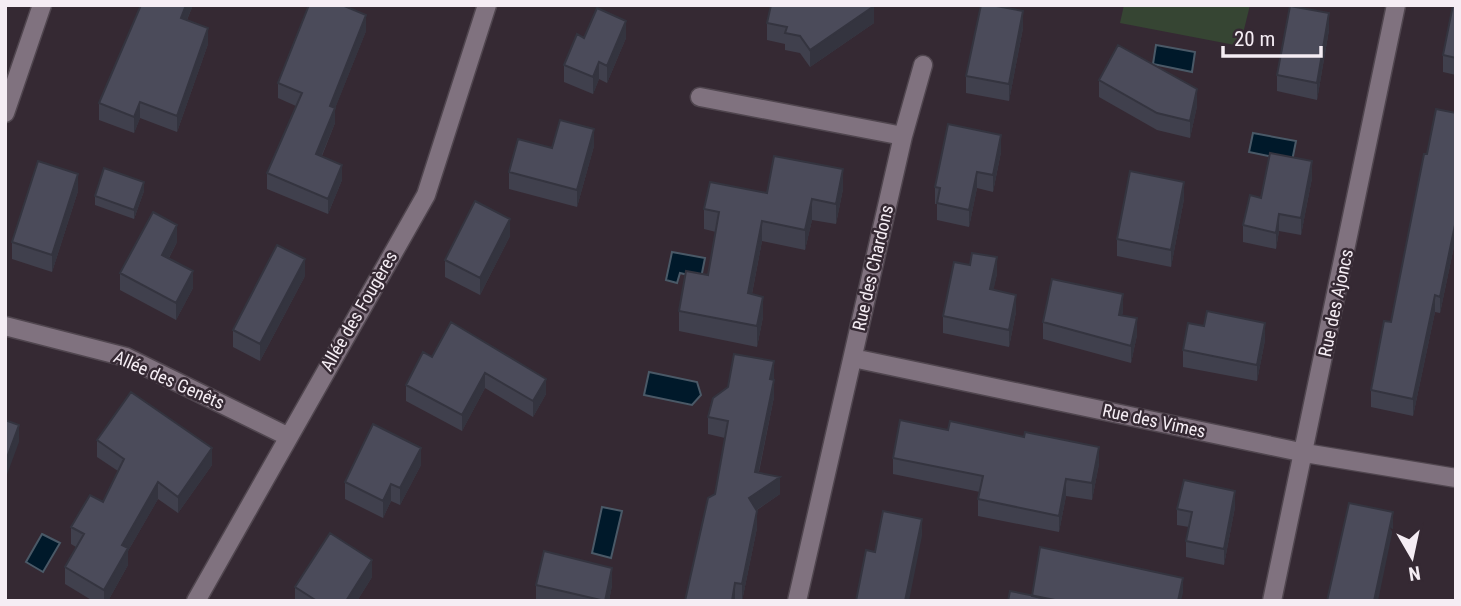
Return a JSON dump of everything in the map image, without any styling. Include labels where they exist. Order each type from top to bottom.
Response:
[{"type":"street","points":[[5,113],[42,5]]},
{"type":"street","name":"Allée des Fougères","points":[[196,601],[287,436],[426,195],[487,5]]},
{"type":"street","name":"Rue des Ajoncs","points":[[1272,601],[1305,453],[1396,5]]},
{"type":"street","name":"Rue des Chardons","points":[[797,601],[903,136],[923,65]]},
{"type":"street","points":[[700,97],[903,136]]},
{"type":"street","name":"Allée des Genêts","points":[[5,326],[126,357],[287,436]]},
{"type":"street","name":"Rue des Vimes","points":[[853,358],[1305,453],[1456,478]]},
{"type":"green space","points":[[1124,5],[1250,5],[1240,46],[1120,23]]},
{"type":"water","points":[[1156,45],[1195,52],[1192,72],[1153,64]]},
{"type":"water","points":[[1253,133],[1296,141],[1292,161],[1249,152]]},
{"type":"water","points":[[672,252],[705,258],[701,278],[680,273],[677,283],[666,280]]},
{"type":"water","points":[[649,372],[697,382],[701,395],[692,405],[644,395]]},
{"type":"water","points":[[602,507],[622,511],[611,558],[592,553]]},
{"type":"water","points":[[42,534],[60,543],[43,572],[26,562]]},
{"type":"building","points":[[141,5],[186,5],[181,18],[208,28],[177,116],[140,102],[134,117],[99,103]]},
{"type":"building","points":[[309,5],[342,5],[366,15],[330,106],[335,108],[316,154],[342,165],[328,199],[267,173],[302,93],[278,83]]},
{"type":"building","points":[[771,5],[874,6],[810,50],[800,36],[785,33],[787,27],[767,23]]},
{"type":"building","points":[[981,5],[1023,11],[1009,84],[966,76]]},
{"type":"building","points":[[1453,5],[1456,5],[1456,58],[1443,55]]},
{"type":"building","points":[[1290,6],[1329,13],[1317,83],[1277,75]]},
{"type":"building","points":[[597,8],[626,21],[607,66],[599,62],[593,77],[564,65],[577,34],[584,38]]},
{"type":"building","points":[[1118,45],[1197,89],[1190,121],[1157,113],[1099,80]]},
{"type":"building","points":[[1436,109],[1456,113],[1456,220],[1440,297],[1435,295],[1413,399],[1371,390],[1384,321],[1391,322],[1424,154],[1427,154]]},
{"type":"building","points":[[560,120],[594,129],[577,190],[509,172],[518,139],[552,148]]},
{"type":"building","points":[[948,124],[1001,135],[993,175],[977,172],[969,210],[937,203],[940,188],[935,187]]},
{"type":"building","points":[[1270,153],[1312,161],[1301,218],[1279,214],[1276,233],[1243,225],[1250,195],[1261,198]]},
{"type":"building","points":[[774,156],[843,169],[836,204],[812,199],[805,230],[762,221],[748,293],[763,297],[757,326],[679,311],[686,271],[708,275],[719,212],[704,209],[710,182],[767,193]]},
{"type":"building","points":[[38,161],[78,174],[52,255],[12,242]]},
{"type":"building","points":[[104,168],[144,182],[134,210],[95,196]]},
{"type":"building","points":[[1130,171],[1184,182],[1171,250],[1117,239]]},
{"type":"building","points":[[475,201],[510,219],[480,278],[445,260]]},
{"type":"building","points":[[153,212],[177,225],[162,255],[193,271],[176,303],[120,273]]},
{"type":"building","points":[[277,245],[305,259],[260,344],[233,330]]},
{"type":"building","points":[[972,253],[997,257],[990,289],[1016,295],[1009,330],[943,316],[954,262],[970,265]]},
{"type":"building","points":[[1052,279],[1123,294],[1119,315],[1137,318],[1131,346],[1043,322]]},
{"type":"building","points":[[1207,311],[1265,323],[1257,365],[1183,350],[1188,323],[1204,326]]},
{"type":"building","points":[[451,322],[546,379],[533,401],[485,373],[462,415],[406,385],[423,352],[432,357]]},
{"type":"building","points":[[734,354],[774,361],[770,379],[774,380],[755,472],[780,477],[749,498],[757,511],[742,584],[735,583],[732,601],[685,601],[708,498],[715,494],[728,421],[708,417],[713,398],[728,387]]},
{"type":"building","points":[[131,392],[212,448],[178,497],[158,482],[122,545],[128,548],[104,590],[65,567],[84,534],[71,527],[90,495],[103,502],[124,459],[97,440]]},
{"type":"building","points":[[5,420],[19,425],[5,463]]},
{"type":"building","points":[[900,420],[948,430],[950,421],[1024,437],[1025,432],[1099,447],[1092,483],[1066,479],[1059,516],[978,499],[983,476],[893,458]]},
{"type":"building","points":[[373,424],[421,448],[400,488],[391,484],[383,501],[345,482]]},
{"type":"building","points":[[1184,480],[1235,491],[1224,549],[1186,541],[1192,512],[1177,509]]},
{"type":"building","points":[[1349,503],[1393,512],[1374,601],[1327,601]]},
{"type":"building","points":[[883,511],[922,519],[905,601],[856,601],[866,550],[875,552]]},
{"type":"building","points":[[330,533],[372,560],[346,601],[317,601],[295,587]]},
{"type":"building","points":[[1040,547],[1183,578],[1178,601],[1055,601],[1032,596]]},
{"type":"building","points":[[544,551],[612,568],[605,601],[536,585]]},
{"type":"building","points":[[1010,591],[1055,600],[1008,601]]}]
